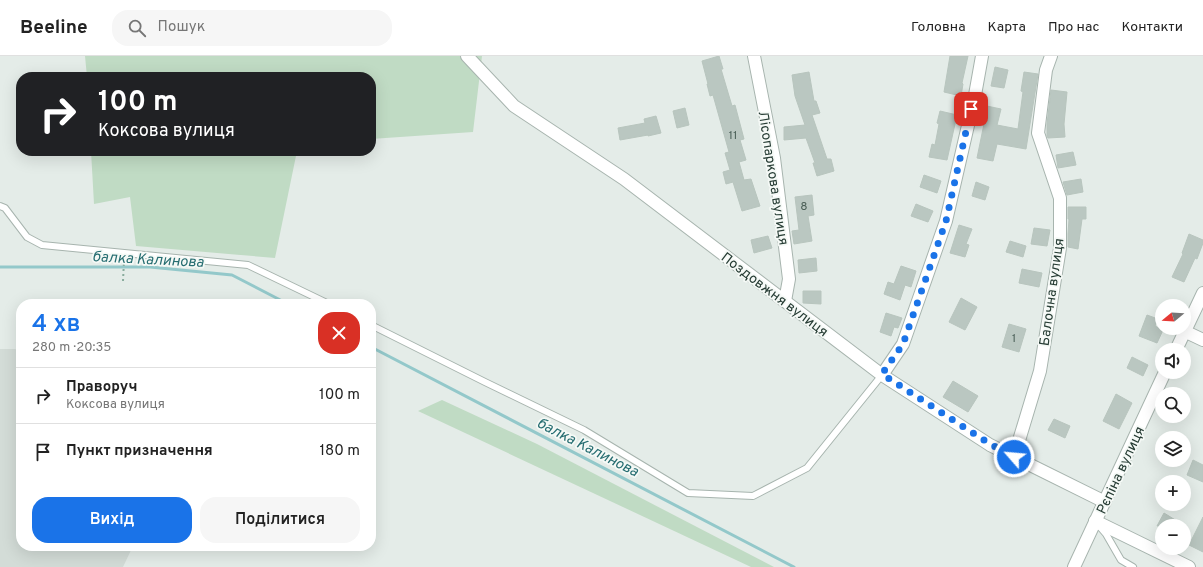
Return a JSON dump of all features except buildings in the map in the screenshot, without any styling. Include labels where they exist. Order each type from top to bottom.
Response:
[{"type":"street","name":"Поздовжня вулиця","points":[[467,56],[514,106],[624,179],[882,374],[990,444],[1105,502]]},
{"type":"street","name":"Лісопаркова вулиця","points":[[754,56],[774,158],[789,279],[785,301]]},
{"type":"street","points":[[882,374],[903,344],[946,221],[982,56]]},
{"type":"street","name":"Балочна вулиця","points":[[1014,457],[1040,371],[1060,248],[1060,198],[1038,133],[1046,70],[1051,56]]},
{"type":"street","points":[[1191,318],[1203,293]]},
{"type":"street","points":[[1191,335],[1203,340]]},
{"type":"street","name":"Рєпіна вулиця","points":[[1074,567],[1162,379]]},
{"type":"street","points":[[1095,522],[1189,567]]},
{"type":"lane","points":[[0,206],[5,208],[27,237],[42,245],[248,265],[319,299]]},
{"type":"lane","points":[[376,327],[584,430],[688,493],[753,496],[807,468],[882,374]]},
{"type":"lane","points":[[1095,522],[1106,534],[1121,560],[1133,567]]},
{"type":"path","points":[[123,281],[124,256]]},
{"type":"shaded area","points":[[0,349],[15,349],[16,551],[131,551],[123,567],[0,567]]},
{"type":"green space","points":[[85,56],[482,56],[473,132],[376,139],[376,72],[87,72]]},
{"type":"green space","points":[[91,156],[296,156],[275,258],[136,246],[130,197],[94,204]]},
{"type":"green space","points":[[442,400],[537,444],[774,567],[751,567],[418,411]]},
{"type":"waterway","name":"балка Калинова","points":[[0,267],[150,267],[232,275],[278,299]]},
{"type":"waterway","name":"балка Калинова","points":[[376,350],[794,567]]},
{"type":"route","points":[[971,109],[946,221],[903,344],[882,374],[990,444],[1014,457]]}]
